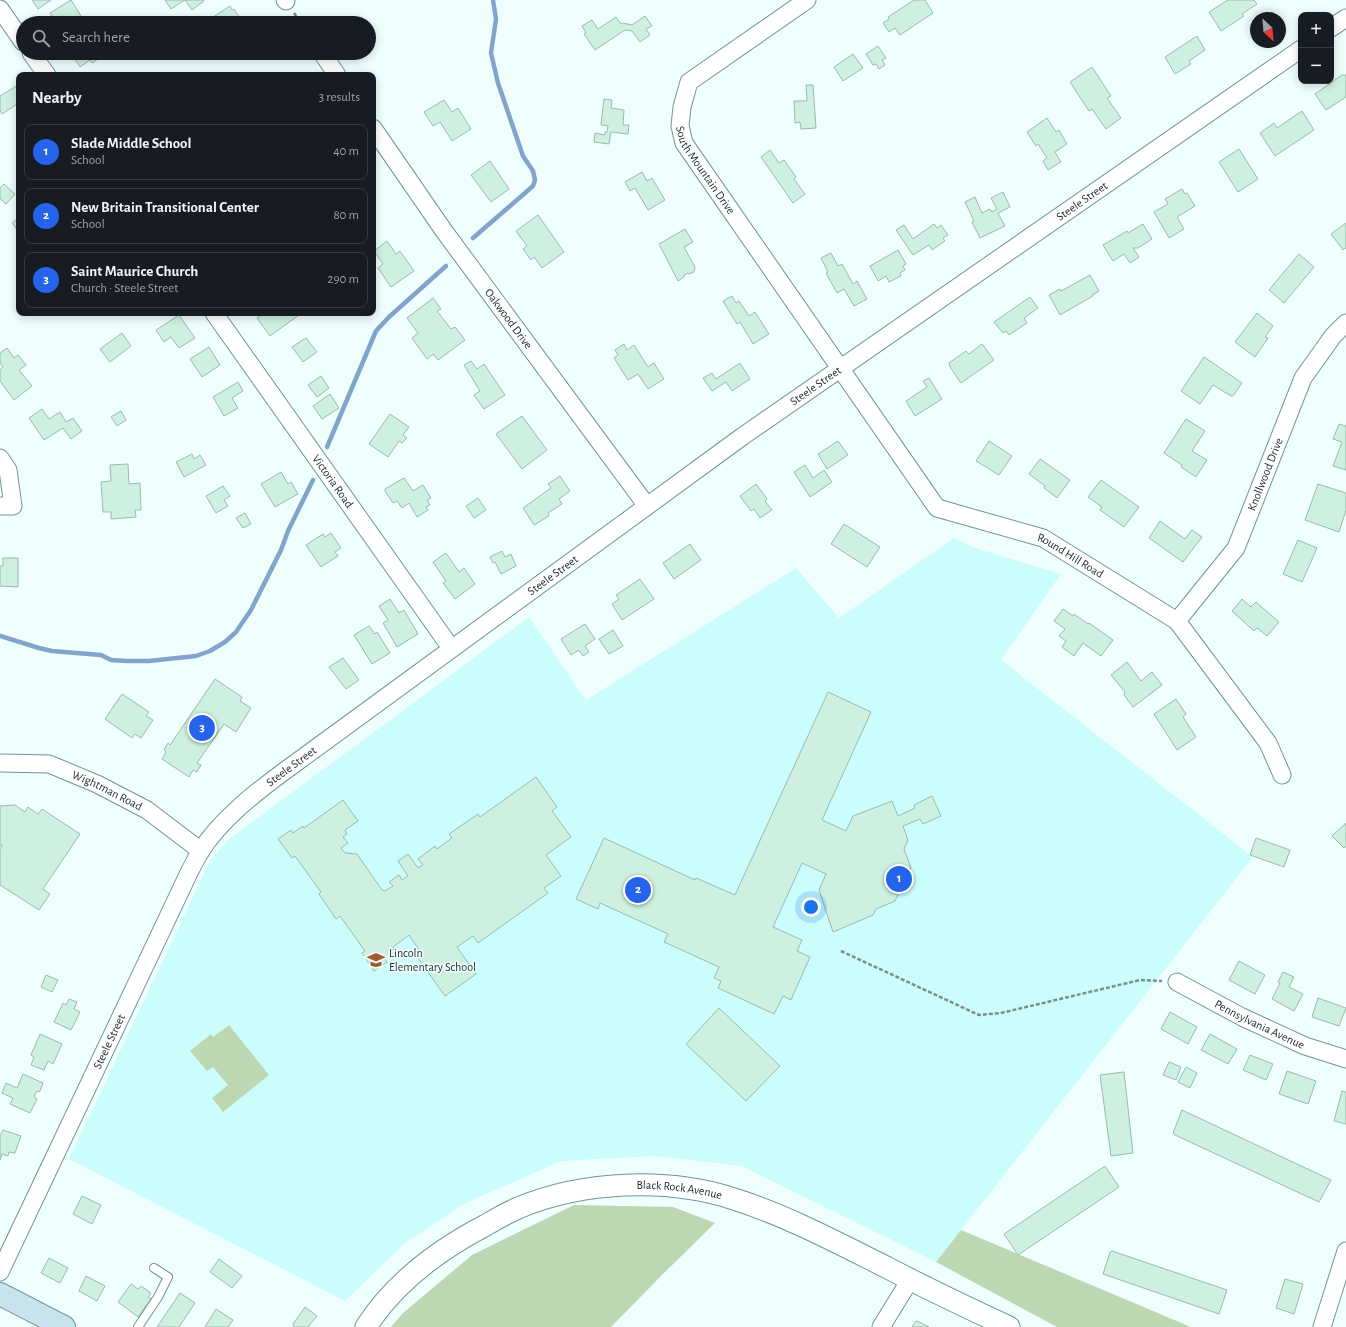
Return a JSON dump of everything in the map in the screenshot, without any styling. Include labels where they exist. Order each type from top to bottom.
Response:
[{"type":"main road","points":[[0,1294],[64,1327]]},
{"type":"street","name":"South Mountain Drive","points":[[808,0],[689,82],[682,107],[680,126],[684,142],[841,368]]},
{"type":"street","points":[[0,9],[16,32]]},
{"type":"street","points":[[1334,26],[1346,18]]},
{"type":"street","name":"Steele Street","points":[[0,1272],[186,879],[201,851],[229,817],[258,790],[743,436],[1298,51]]},
{"type":"street","points":[[36,60],[44,72]]},
{"type":"street","points":[[327,60],[335,72]]},
{"type":"street","name":"Oakwood Drive","points":[[376,132],[444,231],[647,506]]},
{"type":"street","name":"Victoria Road","points":[[216,316],[451,648]]},
{"type":"street","name":"Knollwood Drive","points":[[1177,621],[1236,548],[1303,378],[1333,336],[1346,323]]},
{"type":"street","name":"Round Hill Road","points":[[841,368],[937,508],[1043,538],[1177,621],[1268,743],[1282,775]]},
{"type":"street","points":[[0,458],[8,470],[7,506]]},
{"type":"street","name":"Wightman Road","points":[[0,763],[49,764],[97,784],[147,810],[201,851]]},
{"type":"street","name":"Pennsylvania Avenue","points":[[1177,982],[1242,1017],[1305,1046],[1346,1059]]},
{"type":"street","name":"Black Rock Avenue","points":[[366,1327],[373,1316],[397,1289],[415,1272],[436,1255],[471,1232],[518,1208],[546,1199],[583,1189],[621,1185],[654,1185],[703,1191],[732,1198],[759,1208],[841,1245],[1009,1327]]},
{"type":"street","points":[[1322,1327],[1346,1251]]},
{"type":"street","points":[[881,1327],[910,1280]]},
{"type":"lane","points":[[138,1327],[158,1297],[168,1277],[154,1268]]},
{"type":"path","points":[[841,951],[979,1015],[1001,1013],[1140,980],[1177,982]]},
{"type":"shaded area","points":[[954,538],[975,548],[1061,574],[1001,660],[1253,857],[936,1262],[742,1166],[654,1156],[561,1161],[466,1203],[405,1243],[345,1301],[69,1159],[210,861],[228,840],[529,617],[586,700],[796,568],[839,618]]},
{"type":"green space","points":[[229,1025],[269,1075],[223,1112],[212,1098],[228,1085],[213,1067],[207,1071],[190,1051],[211,1034],[213,1037]]},
{"type":"green space","points":[[574,1205],[673,1207],[715,1223],[611,1327],[391,1327],[403,1313],[472,1255]]},
{"type":"green space","points":[[961,1230],[1191,1327],[1057,1327],[936,1262]]},
{"type":"building","points":[[32,0],[51,0],[38,9]]},
{"type":"building","points":[[71,0],[81,16],[52,16],[50,13]]},
{"type":"building","points":[[165,0],[185,0],[171,9]]},
{"type":"building","points":[[185,0],[203,0],[204,1],[192,10]]},
{"type":"building","points":[[914,0],[925,0],[933,13],[900,35],[895,28],[889,32],[883,23],[889,19],[888,17]]},
{"type":"building","points":[[1228,0],[1254,0],[1257,4],[1242,14],[1244,16],[1221,31],[1209,12]]},
{"type":"building","points":[[230,6],[238,16],[215,16]]},
{"type":"building","points":[[645,16],[652,26],[646,29],[650,35],[640,42],[632,31],[625,30],[595,50],[584,34],[586,33],[582,26],[592,20],[598,29],[616,17],[621,24],[632,25]]},
{"type":"building","points":[[1197,36],[1205,50],[1189,61],[1191,64],[1175,74],[1165,57]]},
{"type":"building","points":[[878,46],[886,58],[882,60],[885,65],[879,69],[876,64],[873,65],[866,54]]},
{"type":"building","points":[[853,54],[863,68],[843,81],[834,67]]},
{"type":"building","points":[[76,60],[90,60],[80,67]]},
{"type":"building","points":[[1092,67],[1111,96],[1107,98],[1121,118],[1106,129],[1092,109],[1089,111],[1070,82]]},
{"type":"building","points":[[1342,75],[1346,75],[1346,97],[1326,110],[1315,94],[1329,84],[1334,84],[1334,81]]},
{"type":"building","points":[[806,85],[813,85],[816,128],[801,129],[800,122],[795,123],[794,101],[807,101]]},
{"type":"building","points":[[16,86],[16,105],[2,114],[0,110],[0,96]]},
{"type":"building","points":[[604,99],[612,100],[611,108],[624,110],[623,125],[629,125],[628,134],[611,132],[609,144],[594,142],[595,133],[605,135],[605,132],[607,132],[608,126],[601,125]]},
{"type":"building","points":[[444,100],[452,112],[458,108],[471,129],[452,141],[440,122],[433,126],[424,112]]},
{"type":"building","points":[[1302,111],[1314,130],[1275,156],[1260,133],[1274,123],[1277,128]]},
{"type":"building","points":[[1047,118],[1056,132],[1059,130],[1067,144],[1055,152],[1061,162],[1048,170],[1043,161],[1047,158],[1038,144],[1036,146],[1027,132]]},
{"type":"building","points":[[1239,149],[1258,179],[1238,192],[1219,162]]},
{"type":"building","points":[[770,150],[779,163],[784,160],[796,177],[794,179],[805,194],[793,203],[761,157]]},
{"type":"building","points":[[490,161],[509,189],[491,202],[471,175]]},
{"type":"building","points":[[642,172],[647,181],[652,178],[665,200],[648,210],[635,188],[630,191],[625,182]]},
{"type":"building","points":[[4,184],[15,194],[6,204],[0,199],[0,188]]},
{"type":"building","points":[[1182,189],[1185,194],[1187,193],[1195,206],[1177,217],[1184,229],[1169,238],[1154,212],[1168,204],[1165,199]]},
{"type":"building","points":[[1003,192],[1010,207],[998,213],[1005,226],[980,238],[972,222],[974,221],[965,202],[975,197],[982,213],[990,209],[992,212],[997,209],[991,198]]},
{"type":"building","points":[[538,215],[564,252],[542,268],[534,257],[531,260],[523,249],[527,246],[516,231]]},
{"type":"building","points":[[16,220],[16,228],[12,223]]},
{"type":"building","points":[[1346,223],[1346,248],[1343,250],[1331,234]]},
{"type":"building","points":[[934,224],[937,228],[941,225],[948,235],[943,238],[945,241],[932,250],[929,245],[913,255],[896,230],[904,225],[913,239]]},
{"type":"building","points":[[1143,224],[1152,239],[1138,248],[1133,248],[1139,257],[1130,263],[1124,254],[1113,261],[1103,245],[1127,231],[1128,233]]},
{"type":"building","points":[[685,229],[693,242],[684,247],[695,267],[694,272],[684,275],[684,277],[678,281],[659,244]]},
{"type":"building","points":[[387,241],[396,254],[400,251],[414,271],[391,287],[378,268],[383,264],[376,254],[376,249]]},
{"type":"building","points":[[898,250],[906,264],[903,266],[905,270],[900,273],[901,276],[889,282],[886,276],[878,281],[870,266]]},
{"type":"building","points":[[831,253],[838,266],[842,264],[853,284],[857,281],[867,299],[854,306],[844,289],[837,293],[826,273],[828,272],[821,258]]},
{"type":"building","points":[[1299,254],[1314,267],[1284,303],[1269,290]]},
{"type":"building","points":[[1090,275],[1099,291],[1060,315],[1049,295],[1060,289],[1061,291]]},
{"type":"building","points":[[732,296],[736,303],[739,301],[749,316],[755,312],[769,334],[753,344],[740,322],[737,324],[723,301]]},
{"type":"building","points":[[1030,297],[1038,308],[1024,318],[1027,323],[1009,335],[1006,331],[1003,333],[994,322]]},
{"type":"building","points":[[433,298],[441,309],[437,311],[451,329],[455,327],[465,340],[438,360],[433,354],[427,359],[412,338],[418,333],[407,318]]},
{"type":"building","points":[[1257,313],[1273,326],[1265,337],[1268,338],[1255,357],[1235,342]]},
{"type":"building","points":[[180,316],[195,338],[179,348],[171,337],[164,342],[156,330]]},
{"type":"building","points":[[260,316],[298,316],[270,336],[257,318]]},
{"type":"building","points":[[122,333],[131,346],[110,362],[100,349]]},
{"type":"building","points":[[306,338],[317,352],[303,362],[292,347]]},
{"type":"building","points":[[624,344],[627,350],[634,345],[648,367],[654,363],[664,379],[648,389],[638,374],[628,380],[614,358],[618,355],[615,350]]},
{"type":"building","points":[[982,344],[994,360],[961,383],[950,367],[949,363],[966,351],[969,354]]},
{"type":"building","points":[[209,347],[220,365],[202,377],[190,359]]},
{"type":"building","points":[[7,348],[14,358],[18,355],[26,365],[19,370],[32,386],[14,400],[0,381],[0,370],[3,367],[0,363],[0,353]]},
{"type":"building","points":[[1204,357],[1242,383],[1233,396],[1213,385],[1200,404],[1181,391]]},
{"type":"building","points":[[471,361],[477,369],[484,364],[505,395],[484,409],[474,395],[480,391],[464,365]]},
{"type":"building","points":[[740,363],[750,379],[732,391],[726,382],[712,391],[703,378],[712,373],[716,379]]},
{"type":"building","points":[[321,376],[329,388],[317,397],[308,385]]},
{"type":"building","points":[[929,378],[942,399],[915,416],[906,401],[927,387],[923,381]]},
{"type":"building","points":[[238,382],[243,391],[232,398],[238,408],[224,416],[213,397]]},
{"type":"building","points":[[330,394],[339,408],[322,419],[313,406]]},
{"type":"building","points":[[42,409],[49,419],[60,412],[66,422],[73,418],[82,431],[71,439],[63,428],[44,440],[29,418]]},
{"type":"building","points":[[121,411],[126,420],[117,426],[111,417]]},
{"type":"building","points":[[390,414],[409,427],[403,435],[407,438],[402,443],[399,441],[388,457],[369,444]]},
{"type":"building","points":[[522,416],[547,450],[522,469],[496,434]]},
{"type":"building","points":[[1186,419],[1205,431],[1192,451],[1207,460],[1196,477],[1164,453]]},
{"type":"building","points":[[1339,424],[1346,426],[1346,470],[1333,466],[1342,442],[1333,439]]},
{"type":"building","points":[[838,441],[848,455],[827,469],[818,454]]},
{"type":"building","points":[[989,441],[1012,456],[999,475],[976,461]]},
{"type":"building","points":[[192,454],[194,459],[200,455],[206,465],[184,477],[176,462]]},
{"type":"building","points":[[1040,459],[1070,480],[1057,498],[1044,488],[1045,486],[1029,474]]},
{"type":"building","points":[[128,464],[129,484],[140,483],[141,510],[135,510],[136,517],[111,519],[111,512],[103,512],[101,482],[111,481],[110,465]]},
{"type":"building","points":[[805,465],[813,478],[824,470],[832,482],[810,497],[794,472]]},
{"type":"building","points":[[281,472],[288,484],[291,482],[298,494],[275,507],[261,484]]},
{"type":"building","points":[[560,476],[570,491],[559,499],[562,504],[548,513],[549,516],[534,525],[523,508],[551,488],[548,484]]},
{"type":"building","points":[[404,478],[413,491],[423,485],[431,498],[427,500],[430,505],[426,507],[428,510],[417,517],[409,503],[402,508],[397,501],[393,503],[385,491],[385,489]]},
{"type":"building","points":[[1101,480],[1139,507],[1124,527],[1100,510],[1102,507],[1088,497]]},
{"type":"building","points":[[756,484],[767,499],[765,501],[772,510],[760,518],[754,509],[751,511],[740,496]]},
{"type":"building","points":[[1318,484],[1346,493],[1346,510],[1339,532],[1305,520]]},
{"type":"building","points":[[223,486],[230,496],[224,500],[228,506],[216,513],[206,496]]},
{"type":"building","points":[[478,498],[486,510],[474,518],[466,506]]},
{"type":"building","points":[[245,513],[251,524],[243,528],[236,518]]},
{"type":"building","points":[[1160,521],[1185,539],[1192,530],[1202,537],[1183,562],[1149,538]]},
{"type":"building","points":[[844,524],[880,547],[867,567],[831,544]]},
{"type":"building","points":[[331,533],[341,548],[335,552],[338,556],[321,567],[306,545],[323,534],[325,537]]},
{"type":"building","points":[[1298,540],[1317,548],[1302,582],[1283,574]]},
{"type":"building","points":[[690,544],[701,560],[674,579],[663,563]]},
{"type":"building","points":[[502,551],[505,557],[511,554],[516,566],[501,574],[495,562],[493,563],[490,557]]},
{"type":"building","points":[[446,553],[459,572],[464,568],[475,584],[455,599],[443,583],[446,581],[433,562]]},
{"type":"building","points":[[3,558],[18,558],[18,587],[0,586],[0,566],[3,566]]},
{"type":"building","points":[[640,579],[654,599],[622,620],[612,604],[619,599],[616,595]]},
{"type":"building","points":[[390,599],[399,613],[404,610],[418,634],[397,647],[383,623],[388,620],[379,606]]},
{"type":"building","points":[[1242,599],[1251,607],[1256,602],[1279,622],[1267,636],[1257,628],[1254,631],[1232,611]]},
{"type":"building","points":[[1063,609],[1073,616],[1074,614],[1088,624],[1089,623],[1113,640],[1101,656],[1083,643],[1074,656],[1062,647],[1066,641],[1059,636],[1065,629],[1054,621]]},
{"type":"building","points":[[585,624],[595,639],[585,646],[589,652],[583,656],[579,650],[571,655],[561,639]]},
{"type":"building","points":[[369,626],[375,634],[377,632],[390,653],[372,664],[354,635]]},
{"type":"building","points":[[613,630],[623,646],[609,654],[599,639]]},
{"type":"building","points":[[343,658],[359,680],[346,689],[329,667]]},
{"type":"building","points":[[1127,662],[1141,681],[1152,672],[1162,685],[1133,707],[1124,695],[1125,692],[1111,675]]},
{"type":"building","points":[[215,679],[242,697],[240,701],[251,708],[236,732],[224,724],[197,763],[201,765],[197,772],[193,770],[189,777],[162,759],[166,752],[164,750],[168,743],[170,745]]},
{"type":"building","points":[[828,692],[871,712],[822,820],[846,831],[853,816],[892,801],[898,816],[915,808],[914,805],[932,796],[941,816],[923,824],[920,819],[903,826],[908,840],[904,849],[911,868],[895,901],[876,909],[873,915],[833,932],[819,890],[826,874],[802,863],[773,927],[802,940],[797,951],[810,957],[791,1000],[783,996],[774,1014],[718,988],[721,981],[714,978],[719,967],[664,942],[668,934],[600,903],[598,909],[576,899],[604,838],[695,880],[696,878],[735,895]]},
{"type":"building","points":[[122,694],[149,712],[146,716],[153,720],[141,738],[135,734],[132,738],[105,719]]},
{"type":"building","points":[[1176,699],[1186,714],[1183,717],[1196,737],[1177,750],[1154,714]]},
{"type":"building","points":[[536,777],[557,807],[552,811],[571,837],[546,855],[561,876],[544,888],[548,893],[478,943],[473,936],[457,947],[476,974],[445,996],[415,954],[419,950],[409,935],[393,947],[396,951],[385,959],[387,962],[374,971],[362,953],[365,951],[340,916],[336,919],[319,894],[321,892],[295,856],[292,858],[278,839],[291,830],[293,833],[303,826],[304,828],[343,800],[358,821],[345,830],[347,834],[343,837],[348,843],[341,848],[345,853],[357,854],[382,890],[385,891],[393,886],[389,882],[399,875],[402,880],[408,876],[398,861],[408,854],[418,868],[423,865],[418,859],[435,846],[437,849],[452,838],[449,834],[478,814],[480,817]]},
{"type":"building","points":[[15,805],[25,812],[28,807],[38,814],[42,809],[80,834],[43,889],[50,894],[39,910],[0,885],[0,849],[2,845],[0,845],[0,806]]},
{"type":"building","points":[[1346,823],[1346,846],[1344,848],[1332,836]]},
{"type":"building","points":[[1256,838],[1290,850],[1284,867],[1250,855]]},
{"type":"building","points":[[1239,961],[1265,975],[1255,994],[1229,980]]},
{"type":"building","points":[[1283,972],[1294,977],[1289,987],[1303,994],[1294,1011],[1272,999],[1280,983],[1278,982]]},
{"type":"building","points":[[46,975],[58,980],[52,992],[41,987]]},
{"type":"building","points":[[1318,998],[1346,1008],[1339,1026],[1312,1017]]},
{"type":"building","points":[[69,999],[77,1002],[74,1009],[80,1012],[71,1030],[54,1022],[63,1003],[66,1005]]},
{"type":"building","points":[[719,1008],[780,1066],[746,1101],[686,1044]]},
{"type":"building","points":[[1170,1012],[1197,1027],[1188,1044],[1161,1029]]},
{"type":"building","points":[[40,1034],[62,1044],[53,1064],[48,1061],[44,1070],[31,1065],[34,1057],[31,1055]]},
{"type":"building","points":[[1210,1034],[1237,1049],[1228,1064],[1201,1050]]},
{"type":"building","points":[[1250,1055],[1273,1064],[1266,1080],[1243,1070]]},
{"type":"building","points":[[1169,1062],[1181,1067],[1176,1080],[1163,1075]]},
{"type":"building","points":[[1186,1067],[1197,1073],[1190,1088],[1178,1082]]},
{"type":"building","points":[[1287,1071],[1316,1081],[1308,1104],[1279,1094]]},
{"type":"building","points":[[1124,1072],[1133,1153],[1111,1156],[1100,1075]]},
{"type":"building","points":[[23,1074],[43,1083],[40,1091],[36,1092],[34,1097],[37,1099],[30,1113],[10,1104],[13,1098],[2,1093],[6,1083],[17,1088]]},
{"type":"building","points":[[1342,1091],[1346,1092],[1346,1124],[1334,1121]]},
{"type":"building","points":[[1182,1110],[1331,1180],[1319,1202],[1175,1135],[1173,1133]]},
{"type":"building","points":[[3,1130],[21,1136],[15,1153],[9,1152],[8,1156],[2,1154],[0,1160],[0,1136]]},
{"type":"building","points":[[1105,1166],[1119,1187],[1018,1255],[1004,1234]]},
{"type":"building","points":[[82,1196],[101,1205],[92,1224],[73,1214]]},
{"type":"building","points":[[1112,1251],[1227,1290],[1219,1314],[1103,1274],[1110,1252]]},
{"type":"building","points":[[49,1258],[68,1268],[60,1283],[41,1273]]},
{"type":"building","points":[[219,1259],[242,1276],[232,1288],[210,1272]]},
{"type":"building","points":[[86,1276],[105,1286],[97,1301],[79,1291]]},
{"type":"building","points":[[1285,1279],[1303,1284],[1294,1314],[1276,1308]]},
{"type":"building","points":[[131,1284],[138,1289],[141,1286],[151,1293],[148,1297],[151,1299],[138,1317],[118,1302]]},
{"type":"building","points":[[180,1293],[195,1303],[179,1327],[157,1327]]},
{"type":"building","points":[[305,1307],[317,1316],[308,1327],[294,1327],[293,1324]]},
{"type":"building","points":[[216,1309],[233,1320],[228,1327],[205,1327]]},
{"type":"building","points":[[916,1321],[919,1322],[929,1327],[912,1327]]},
{"type":"waterway","points":[[473,238],[533,186],[535,180],[533,171],[523,156],[498,83],[491,53],[496,19],[493,0]]},
{"type":"waterway","points":[[327,447],[376,331],[389,317],[446,266]]},
{"type":"waterway","points":[[0,636],[52,651],[101,655],[111,660],[149,661],[196,656],[210,651],[225,642],[236,632],[251,610],[281,550],[288,531],[313,480]]},
{"type":"place","name":"Saint Maurice Church","points":[[202,728]]},
{"type":"place","name":"Slade Middle School","points":[[899,879]]},
{"type":"place","name":"New Britain Transitional Center","points":[[638,890]]},
{"type":"place","name":"Lincoln Elementary School","points":[[376,960]]}]
